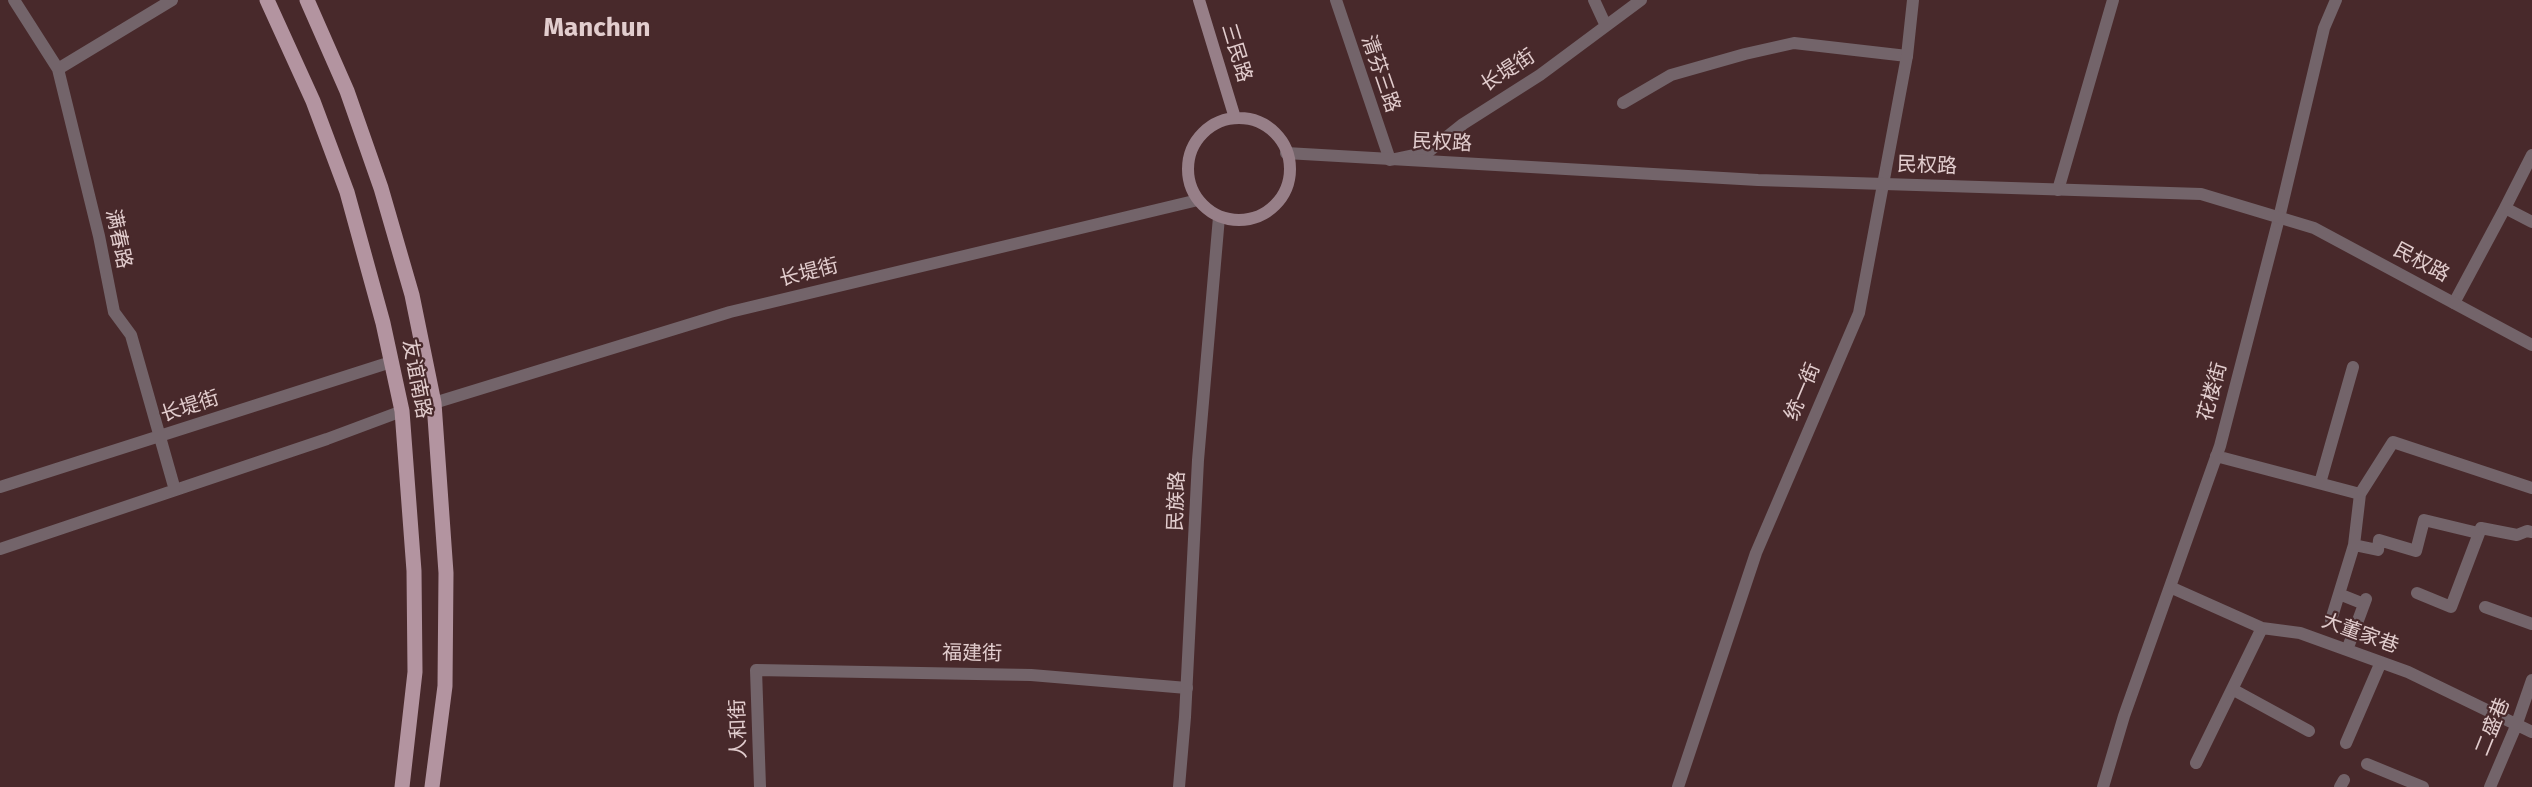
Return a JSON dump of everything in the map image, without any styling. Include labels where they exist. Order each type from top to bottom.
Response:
[{"type":"main road","name":"友谊南路","points":[[267,0],[313,101],[347,192],[383,323],[402,411],[414,571],[415,672],[402,787]]},
{"type":"main road","name":"友谊南路","points":[[307,0],[347,91],[381,188],[412,295],[434,403],[446,573],[445,686],[432,787]]},
{"type":"main road","name":"三民路","points":[[1199,0],[1235,118]]},
{"type":"main road","points":[[1235,118],[1264,124],[1281,140],[1287,153],[1290,166],[1288,183],[1280,200],[1258,217],[1241,220],[1219,217],[1198,200],[1189,183],[1188,165],[1191,150],[1201,135],[1218,122],[1235,118]]},
{"type":"street","name":"满春路","points":[[14,0],[58,69],[99,236],[114,312],[131,335],[174,490]]},
{"type":"street","points":[[58,69],[172,0]]},
{"type":"street","name":"清芬三路","points":[[1336,0],[1390,160]]},
{"type":"street","points":[[1594,0],[1606,26]]},
{"type":"street","name":"长堤街","points":[[1390,160],[1428,152],[1463,124],[1540,75],[1641,0]]},
{"type":"street","name":"统一街","points":[[1678,787],[1756,553],[1858,313],[1907,56],[1913,0]]},
{"type":"street","points":[[2058,190],[2113,0]]},
{"type":"street","name":"花楼街","points":[[2103,787],[2124,716],[2216,456],[2279,218],[2324,28],[2336,0]]},
{"type":"street","points":[[1623,103],[1671,75],[1794,43],[1907,56]]},
{"type":"street","name":"民权路","points":[[1287,153],[1758,180],[2201,194],[2314,228],[2532,345]]},
{"type":"street","points":[[2454,303],[2532,155]]},
{"type":"street","name":"长堤街","points":[[434,403],[730,312],[1198,200]]},
{"type":"street","points":[[2505,208],[2532,222]]},
{"type":"street","name":"民族路","points":[[1179,787],[1187,688],[1198,460],[1219,217]]},
{"type":"street","name":"长堤街","points":[[0,487],[392,362]]},
{"type":"street","points":[[2320,483],[2353,367]]},
{"type":"street","points":[[0,549],[327,439],[402,411]]},
{"type":"street","points":[[2331,620],[2354,545],[2360,494],[2393,442],[2532,488]]},
{"type":"street","points":[[2216,456],[2360,494]]},
{"type":"street","points":[[2354,545],[2378,550],[2379,540],[2416,551],[2424,520],[2478,532]]},
{"type":"street","points":[[2417,592],[2451,607],[2481,528],[2517,535],[2527,531],[2532,532]]},
{"type":"street","name":"大董家巷","points":[[2170,587],[2262,628],[2300,633],[2408,672],[2532,732]]},
{"type":"street","points":[[2338,594],[2365,602],[2346,650]]},
{"type":"street","points":[[2485,607],[2532,624]]},
{"type":"street","points":[[2196,763],[2262,628]]},
{"type":"street","points":[[2346,743],[2381,662]]},
{"type":"street","name":"福建街","points":[[756,670],[1031,675],[1187,688]]},
{"type":"street","name":"人和街","points":[[756,670],[760,787]]},
{"type":"street","name":"二盛巷","points":[[2490,787],[2516,726],[2532,680]]},
{"type":"street","points":[[2232,689],[2309,731]]},
{"type":"street","points":[[2367,765],[2423,787]]},
{"type":"district","name":"Manchun","points":[[597,29]]}]
